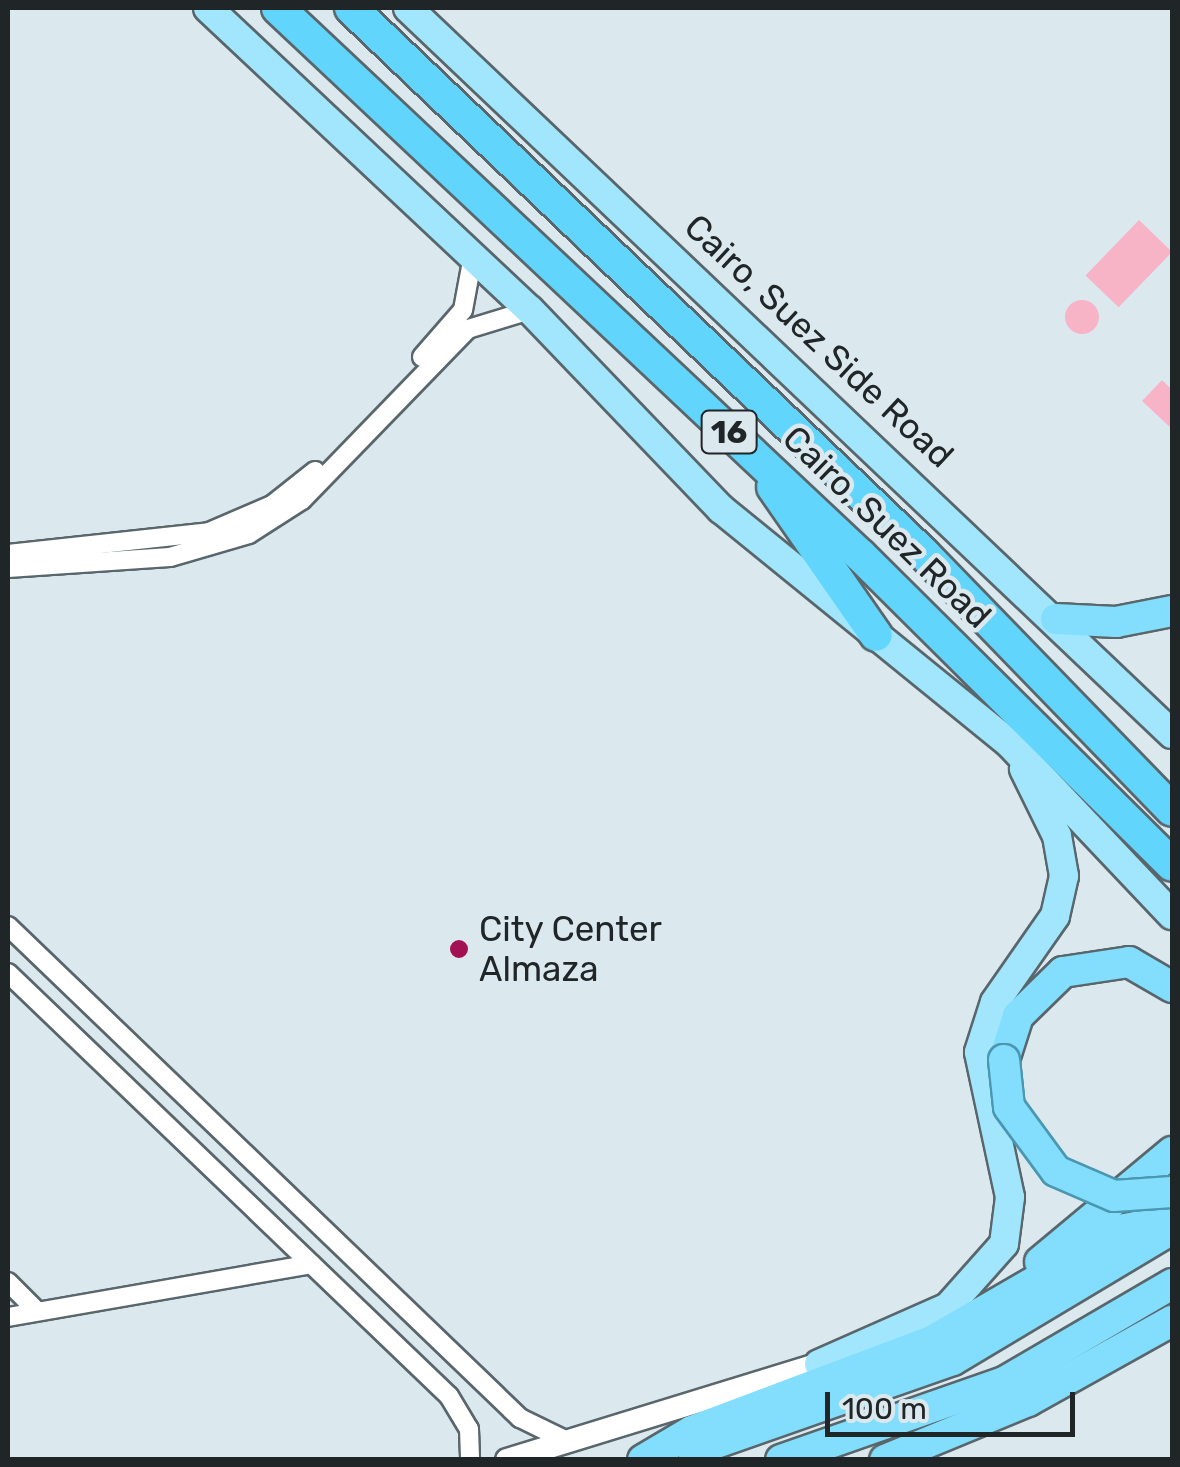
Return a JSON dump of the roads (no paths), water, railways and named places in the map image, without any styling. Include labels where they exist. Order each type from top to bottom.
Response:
[{"type":"highway","name":"Cairo, Suez Road","points":[[278,8],[760,460],[1172,865]]},
{"type":"highway","name":"Cairo, Suez Road","points":[[351,8],[924,554],[1172,810]]},
{"type":"highway","points":[[760,460],[812,552],[876,635]]},
{"type":"highway","points":[[1056,618],[1116,622],[1172,611]]},
{"type":"highway","points":[[1172,986],[1159,970],[1094,962],[1049,980],[1018,1016],[1004,1060],[1016,1122],[1056,1171],[1114,1196],[1172,1192]]},
{"type":"highway","points":[[960,1327],[1172,1152]]},
{"type":"highway","points":[[643,1460],[692,1431],[960,1327],[1124,1229],[1172,1220]]},
{"type":"highway","points":[[666,1460],[825,1380],[1006,1334],[1172,1229]]},
{"type":"highway","points":[[781,1460],[860,1436],[1021,1373],[1172,1284]]},
{"type":"highway","points":[[886,1460],[1028,1401],[1172,1321]]},
{"type":"main road","name":"16","points":[[208,8],[530,310],[720,509],[876,635]]},
{"type":"main road","name":"Cairo, Suez Side Road","points":[[408,8],[1056,618],[1172,734]]},
{"type":"main road","points":[[876,635],[1011,745],[1172,915]]},
{"type":"main road","points":[[825,1380],[948,1307],[979,1281],[1008,1233],[1009,1185],[979,1052],[995,1002],[1055,916],[1064,876],[1051,819],[1011,745]]},
{"type":"street","points":[[8,554],[173,540],[272,505],[456,320],[472,289],[473,255]]},
{"type":"street","points":[[8,568],[170,557],[249,534],[302,500],[468,329],[530,310]]},
{"type":"street","points":[[8,926],[520,1418],[575,1444]]},
{"type":"street","points":[[8,973],[458,1405],[470,1460]]},
{"type":"street","points":[[8,1317],[311,1264]]},
{"type":"street","points":[[8,1282],[36,1312]]},
{"type":"street","points":[[507,1460],[825,1380]]},
{"type":"place","name":"City Center Almaza","points":[[459,949]]}]
